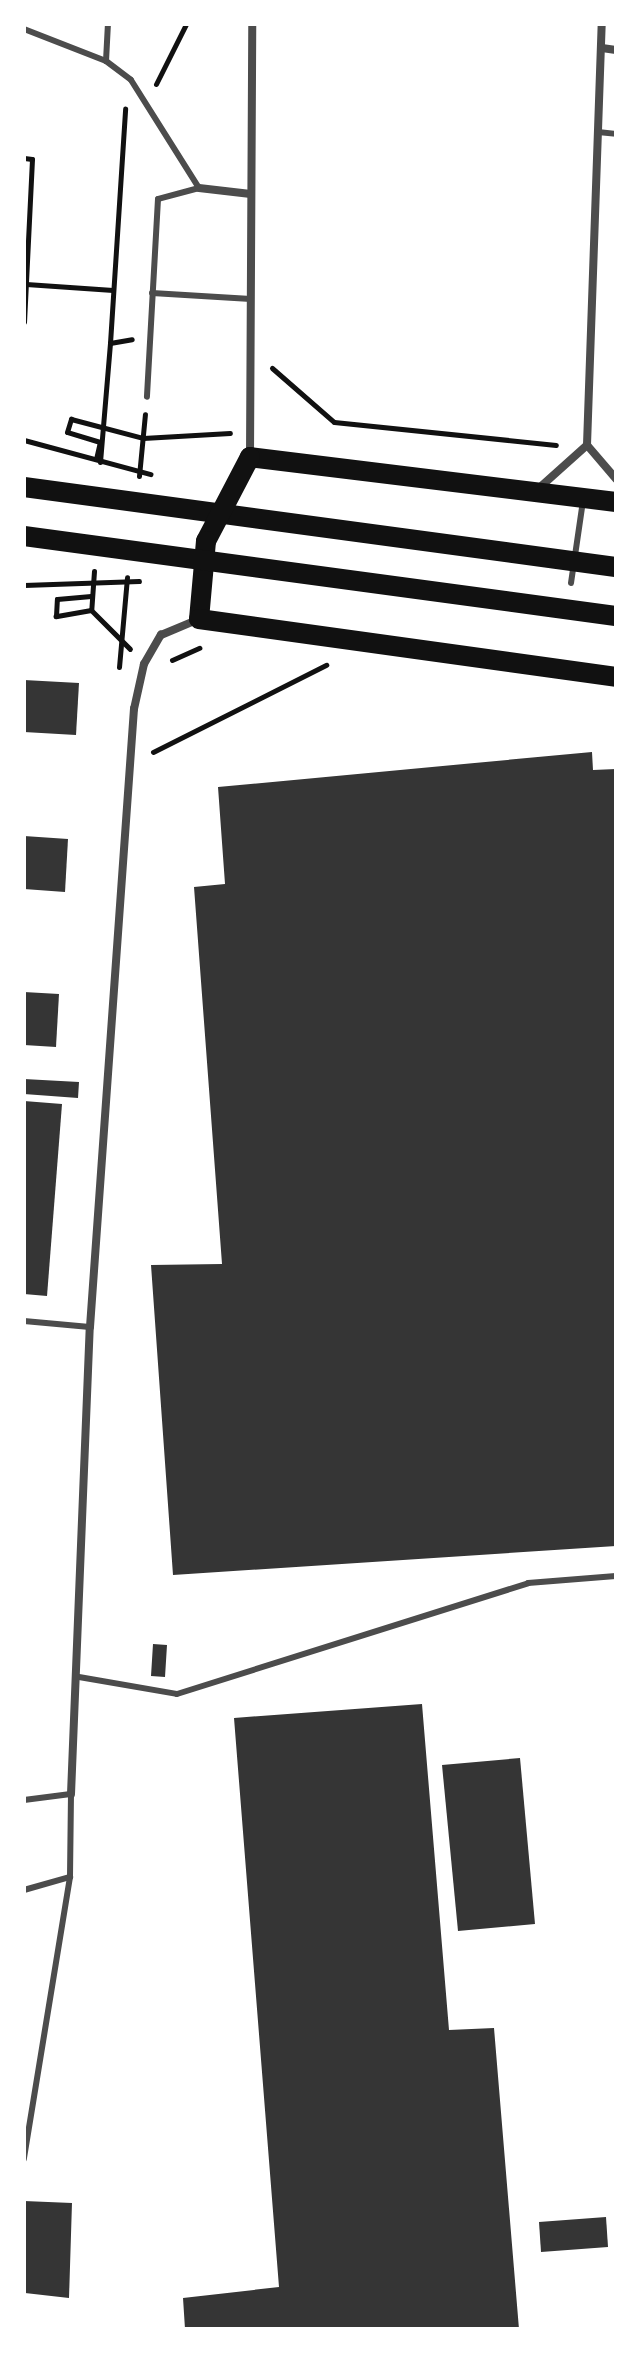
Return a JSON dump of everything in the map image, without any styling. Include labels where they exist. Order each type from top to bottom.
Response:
[{"type":"main road","points":[[616,502],[583,501],[250,457],[206,541],[199,619],[616,677]]},
{"type":"main road","points":[[24,487],[616,567]]},
{"type":"main road","points":[[24,536],[616,616]]},
{"type":"street","points":[[250,457],[252,24]]},
{"type":"street","points":[[602,24],[587,445],[616,479]]},
{"type":"street","points":[[602,48],[616,50]]},
{"type":"street","points":[[199,188],[251,194]]},
{"type":"street","points":[[532,493],[587,445]]},
{"type":"street","points":[[71,1794],[79,1677],[90,1327],[129,766],[144,664],[161,635],[199,619]]},
{"type":"lane","points":[[106,61],[108,24]]},
{"type":"lane","points":[[24,29],[106,61],[127,79],[146,103],[199,188],[158,199],[147,397]]},
{"type":"lane","points":[[598,132],[616,134]]},
{"type":"lane","points":[[152,293],[251,299]]},
{"type":"lane","points":[[571,583],[583,501]]},
{"type":"lane","points":[[24,1321],[90,1327]]},
{"type":"lane","points":[[79,1677],[177,1694],[528,1583],[616,1576]]},
{"type":"lane","points":[[24,1800],[71,1794],[70,1877],[24,2159]]},
{"type":"lane","points":[[24,1890],[70,1877]]},
{"type":"path","points":[[146,103],[186,24]]},
{"type":"path","points":[[105,428],[127,79]]},
{"type":"path","points":[[24,158],[32,159],[24,322]]},
{"type":"path","points":[[26,284],[113,290]]},
{"type":"path","points":[[110,343],[150,336]]},
{"type":"path","points":[[272,368],[334,422],[559,446]]},
{"type":"path","points":[[96,459],[95,441],[67,432],[71,419],[143,438],[225,434]]},
{"type":"path","points":[[91,610],[56,616],[57,599],[85,599],[92,586]]},
{"type":"path","points":[[164,671],[188,649],[211,647]]},
{"type":"path","points":[[129,766],[334,662],[306,658]]},
{"type":"building","points":[[24,680],[79,683],[76,735],[24,732]]},
{"type":"building","points":[[592,752],[593,770],[616,769],[616,1546],[173,1575],[151,1265],[222,1264],[194,887],[225,884],[218,787]]},
{"type":"building","points":[[24,836],[68,839],[65,892],[24,889]]},
{"type":"building","points":[[24,992],[59,994],[56,1047],[24,1045]]},
{"type":"building","points":[[24,1079],[79,1082],[78,1098],[24,1094]]},
{"type":"building","points":[[24,1101],[62,1104],[47,1296],[24,1294]]},
{"type":"building","points":[[153,1644],[167,1645],[165,1677],[151,1676]]},
{"type":"building","points":[[422,1704],[449,2030],[494,2028],[519,2329],[185,2329],[183,2298],[279,2287],[234,1718]]},
{"type":"building","points":[[520,1758],[535,1924],[458,1931],[442,1765]]},
{"type":"building","points":[[24,2201],[72,2203],[69,2298],[25,2293]]},
{"type":"building","points":[[606,2217],[608,2247],[541,2252],[539,2222]]}]
